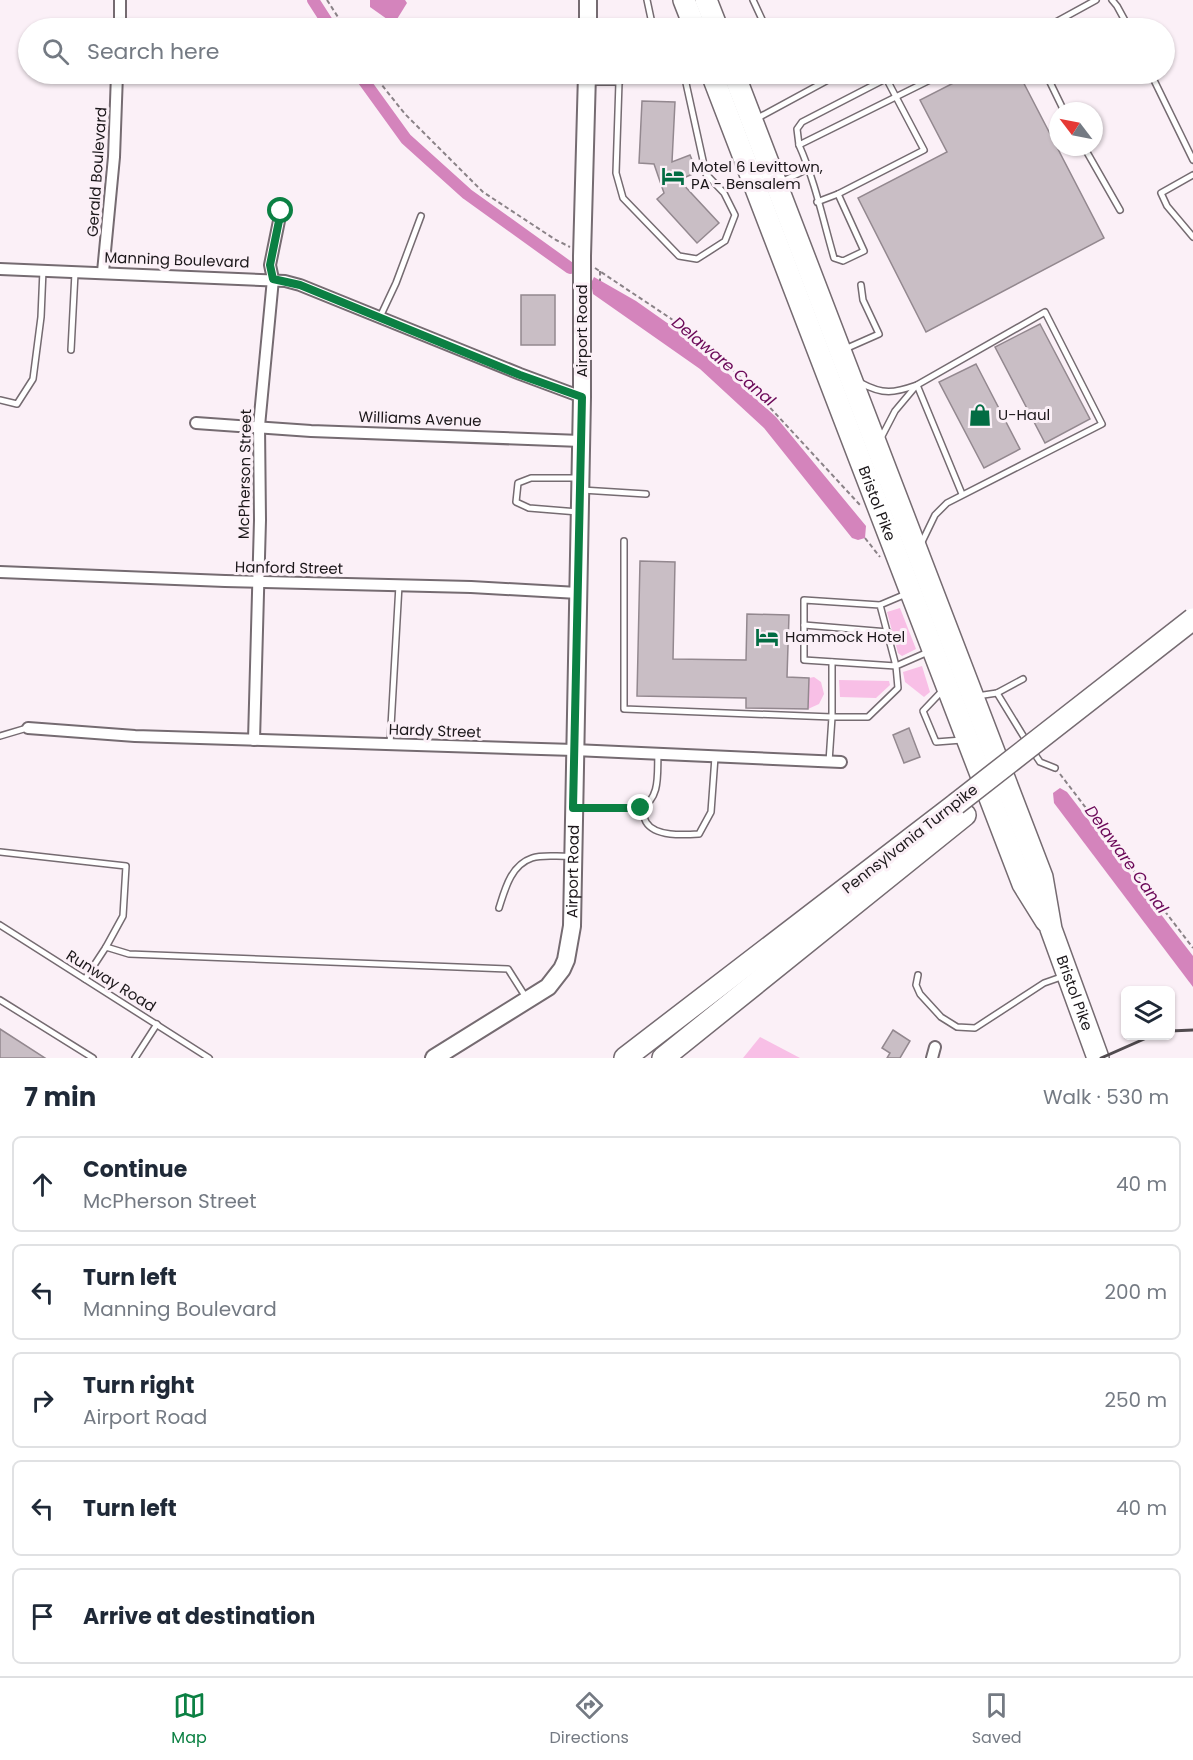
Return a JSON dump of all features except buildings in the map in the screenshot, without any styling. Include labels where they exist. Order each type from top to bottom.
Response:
[{"type":"highway","points":[[684,0],[691,18]]},
{"type":"highway","points":[[706,0],[713,18]]},
{"type":"highway","name":"Bristol Pike","points":[[716,84],[1023,884],[1051,929]]},
{"type":"highway","name":"Bristol Pike","points":[[738,84],[1042,877],[1051,929],[1098,1058]]},
{"type":"highway","name":"Pennsylvania Turnpike","points":[[663,1058],[1193,619]]},
{"type":"highway","name":"Pennsylvania Turnpike","points":[[625,1058],[1193,638]]},
{"type":"street","points":[[120,0],[120,18]]},
{"type":"street","points":[[588,0],[588,18]]},
{"type":"street","name":"Gerald Boulevard","points":[[104,272],[114,157],[117,84]]},
{"type":"street","name":"Airport Road","points":[[435,1058],[548,987],[566,960],[572,926],[582,397],[582,256],[587,84]]},
{"type":"street","name":"McPherson Street","points":[[254,740],[259,426],[273,279],[270,265],[281,211]]},
{"type":"street","name":"Manning Boulevard","points":[[0,269],[273,279],[300,285],[520,375],[582,397]]},
{"type":"street","name":"Williams Avenue","points":[[196,423],[311,431],[581,441]]},
{"type":"street","name":"Hanford Street","points":[[0,572],[471,587],[578,593]]},
{"type":"street","name":"Hardy Street","points":[[28,728],[135,736],[574,750],[841,762]]},
{"type":"lane","points":[[647,0],[651,18]]},
{"type":"lane","points":[[753,0],[761,18]]},
{"type":"lane","points":[[1063,18],[1096,0]]},
{"type":"lane","points":[[1112,0],[1118,6],[1123,18]]},
{"type":"lane","points":[[619,84],[616,173],[623,198],[679,256],[697,259],[725,241],[735,215],[724,194],[706,174],[686,84]]},
{"type":"lane","points":[[752,121],[820,84]]},
{"type":"lane","points":[[838,195],[864,251],[843,261],[834,258],[816,187],[799,145],[797,129],[802,122],[875,84]]},
{"type":"lane","points":[[818,202],[838,195],[924,150],[889,84]]},
{"type":"lane","points":[[799,145],[922,84]]},
{"type":"lane","points":[[1051,84],[1060,102]]},
{"type":"lane","points":[[1156,84],[1193,160]]},
{"type":"lane","points":[[1089,156],[1120,210]]},
{"type":"lane","points":[[776,184],[810,168]]},
{"type":"lane","points":[[1193,175],[1161,193],[1167,206],[1193,237]]},
{"type":"lane","points":[[380,317],[396,283],[421,216]]},
{"type":"lane","points":[[0,400],[17,404],[33,379],[41,317],[43,270]]},
{"type":"lane","points":[[71,350],[75,271]]},
{"type":"lane","points":[[840,350],[879,334],[863,300],[861,285]]},
{"type":"lane","points":[[850,375],[868,387],[897,392],[917,385],[1045,312],[1102,424],[947,503],[935,515],[918,551]]},
{"type":"lane","points":[[878,449],[890,418],[917,385]]},
{"type":"lane","points":[[917,385],[962,494]]},
{"type":"lane","points":[[579,512],[529,508],[516,502],[518,483],[531,478],[646,494]]},
{"type":"lane","points":[[624,541],[624,709],[868,717],[898,688],[897,666],[880,605]]},
{"type":"lane","points":[[390,744],[399,585]]},
{"type":"lane","points":[[911,592],[880,605],[804,600],[804,660],[897,666],[934,650]]},
{"type":"lane","points":[[804,625],[888,632]]},
{"type":"lane","points":[[830,762],[832,662]]},
{"type":"lane","points":[[974,697],[997,693],[1023,679]]},
{"type":"lane","points":[[948,686],[923,711],[936,742],[968,740]]},
{"type":"lane","points":[[997,693],[1040,762],[1055,768]]},
{"type":"lane","points":[[0,736],[28,728]]},
{"type":"lane","points":[[573,808],[641,808],[646,805],[655,795],[657,788],[658,754]]},
{"type":"lane","points":[[641,808],[651,828],[660,832],[699,834],[711,812],[716,757]]},
{"type":"lane","points":[[0,852],[126,866],[123,916],[85,979]]},
{"type":"lane","points":[[499,908],[507,881],[522,864],[533,858],[572,856]]},
{"type":"lane","name":"Runway Road","points":[[0,925],[209,1058]]},
{"type":"lane","points":[[106,947],[129,954],[508,969],[528,1000]]},
{"type":"lane","points":[[918,975],[916,985],[920,994],[941,1017],[957,1027],[975,1028],[1044,983],[1068,975]]},
{"type":"lane","points":[[0,1000],[93,1058]]},
{"type":"lane","points":[[135,1058],[157,1024]]},
{"type":"path","points":[[327,0],[339,18]]},
{"type":"path","points":[[325,8],[330,4]]},
{"type":"path","points":[[381,84],[405,114],[483,192],[575,250]]},
{"type":"path","points":[[600,280],[600,271],[670,318],[717,356],[798,435],[861,506]]},
{"type":"path","points":[[865,538],[884,562]]},
{"type":"path","points":[[1055,768],[1067,780],[1193,948]]},
{"type":"shaded area","points":[[370,0],[405,0],[407,3],[398,18],[386,18],[370,7]]},
{"type":"shaded area","points":[[594,277],[636,301],[690,339],[776,417],[866,526],[865,538],[858,540],[852,538],[764,428],[700,369],[593,294],[591,283]]},
{"type":"shaded area","points":[[900,608],[916,649],[902,656],[898,653],[887,612]]},
{"type":"shaded area","points":[[922,666],[930,692],[924,697],[905,682],[903,672]]},
{"type":"shaded area","points":[[814,677],[821,682],[824,694],[819,704],[808,709],[809,678]]},
{"type":"shaded area","points":[[839,680],[889,681],[890,685],[876,698],[840,697]]},
{"type":"shaded area","points":[[1060,788],[1067,792],[1193,956],[1193,987],[1054,803],[1053,793]]},
{"type":"shaded area","points":[[760,1037],[800,1058],[743,1058]]},
{"type":"waterway","name":"Delaware Canal","points":[[313,0],[325,18]]},
{"type":"waterway","name":"Delaware Canal","points":[[366,84],[406,139],[467,194],[570,268]]},
{"type":"railway","points":[[1175,1031],[1193,1030]]},
{"type":"railway","points":[[1101,1058],[1142,1040]]},
{"type":"place","name":"Motel 6 Levittown, PA - Bensalem","points":[[673,176]]},
{"type":"place","name":"U-Haul","points":[[980,415]]},
{"type":"place","name":"Hammock Hotel","points":[[767,637]]},
{"type":"route","points":[[281,211],[270,265],[273,279],[300,285],[520,375],[582,397],[573,808],[641,808]]}]
